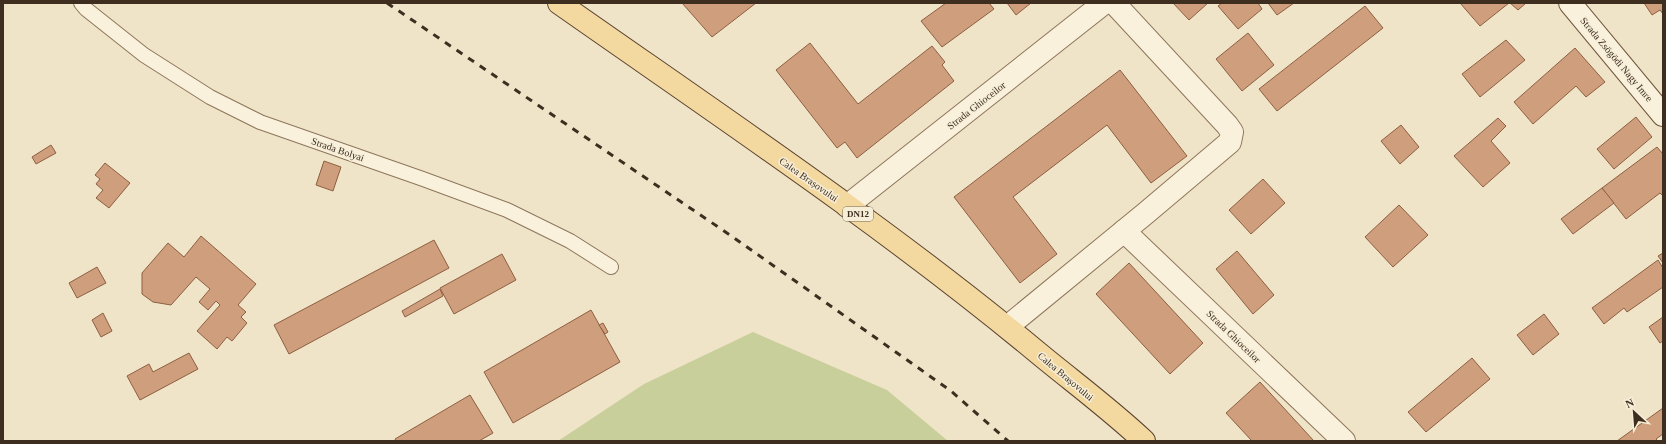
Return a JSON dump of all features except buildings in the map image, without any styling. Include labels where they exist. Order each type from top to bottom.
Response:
[{"type":"main road","name":"Calea Brașovului","points":[[560,3],[847,206],[934,270],[1007,327],[1144,441]]},
{"type":"street","name":"Strada Ghioceilor","points":[[847,206],[1104,3]]},
{"type":"street","points":[[1007,327],[1230,142],[1232,132],[1227,125],[1114,3]]},
{"type":"street","name":"Strada Zsögödi Nagy Imre","points":[[1570,3],[1663,115]]},
{"type":"street","name":"Strada Ghioceilor","points":[[1124,231],[1344,441]]},
{"type":"lane","name":"Strada Bolyai","points":[[82,3],[86,9],[144,55],[217,100],[260,122],[507,210],[570,241],[611,267]]},
{"type":"green space","points":[[753,332],[887,390],[948,441],[558,441],[644,384]]},
{"type":"railway","points":[[387,3],[730,235],[951,391],[1008,441]]}]
